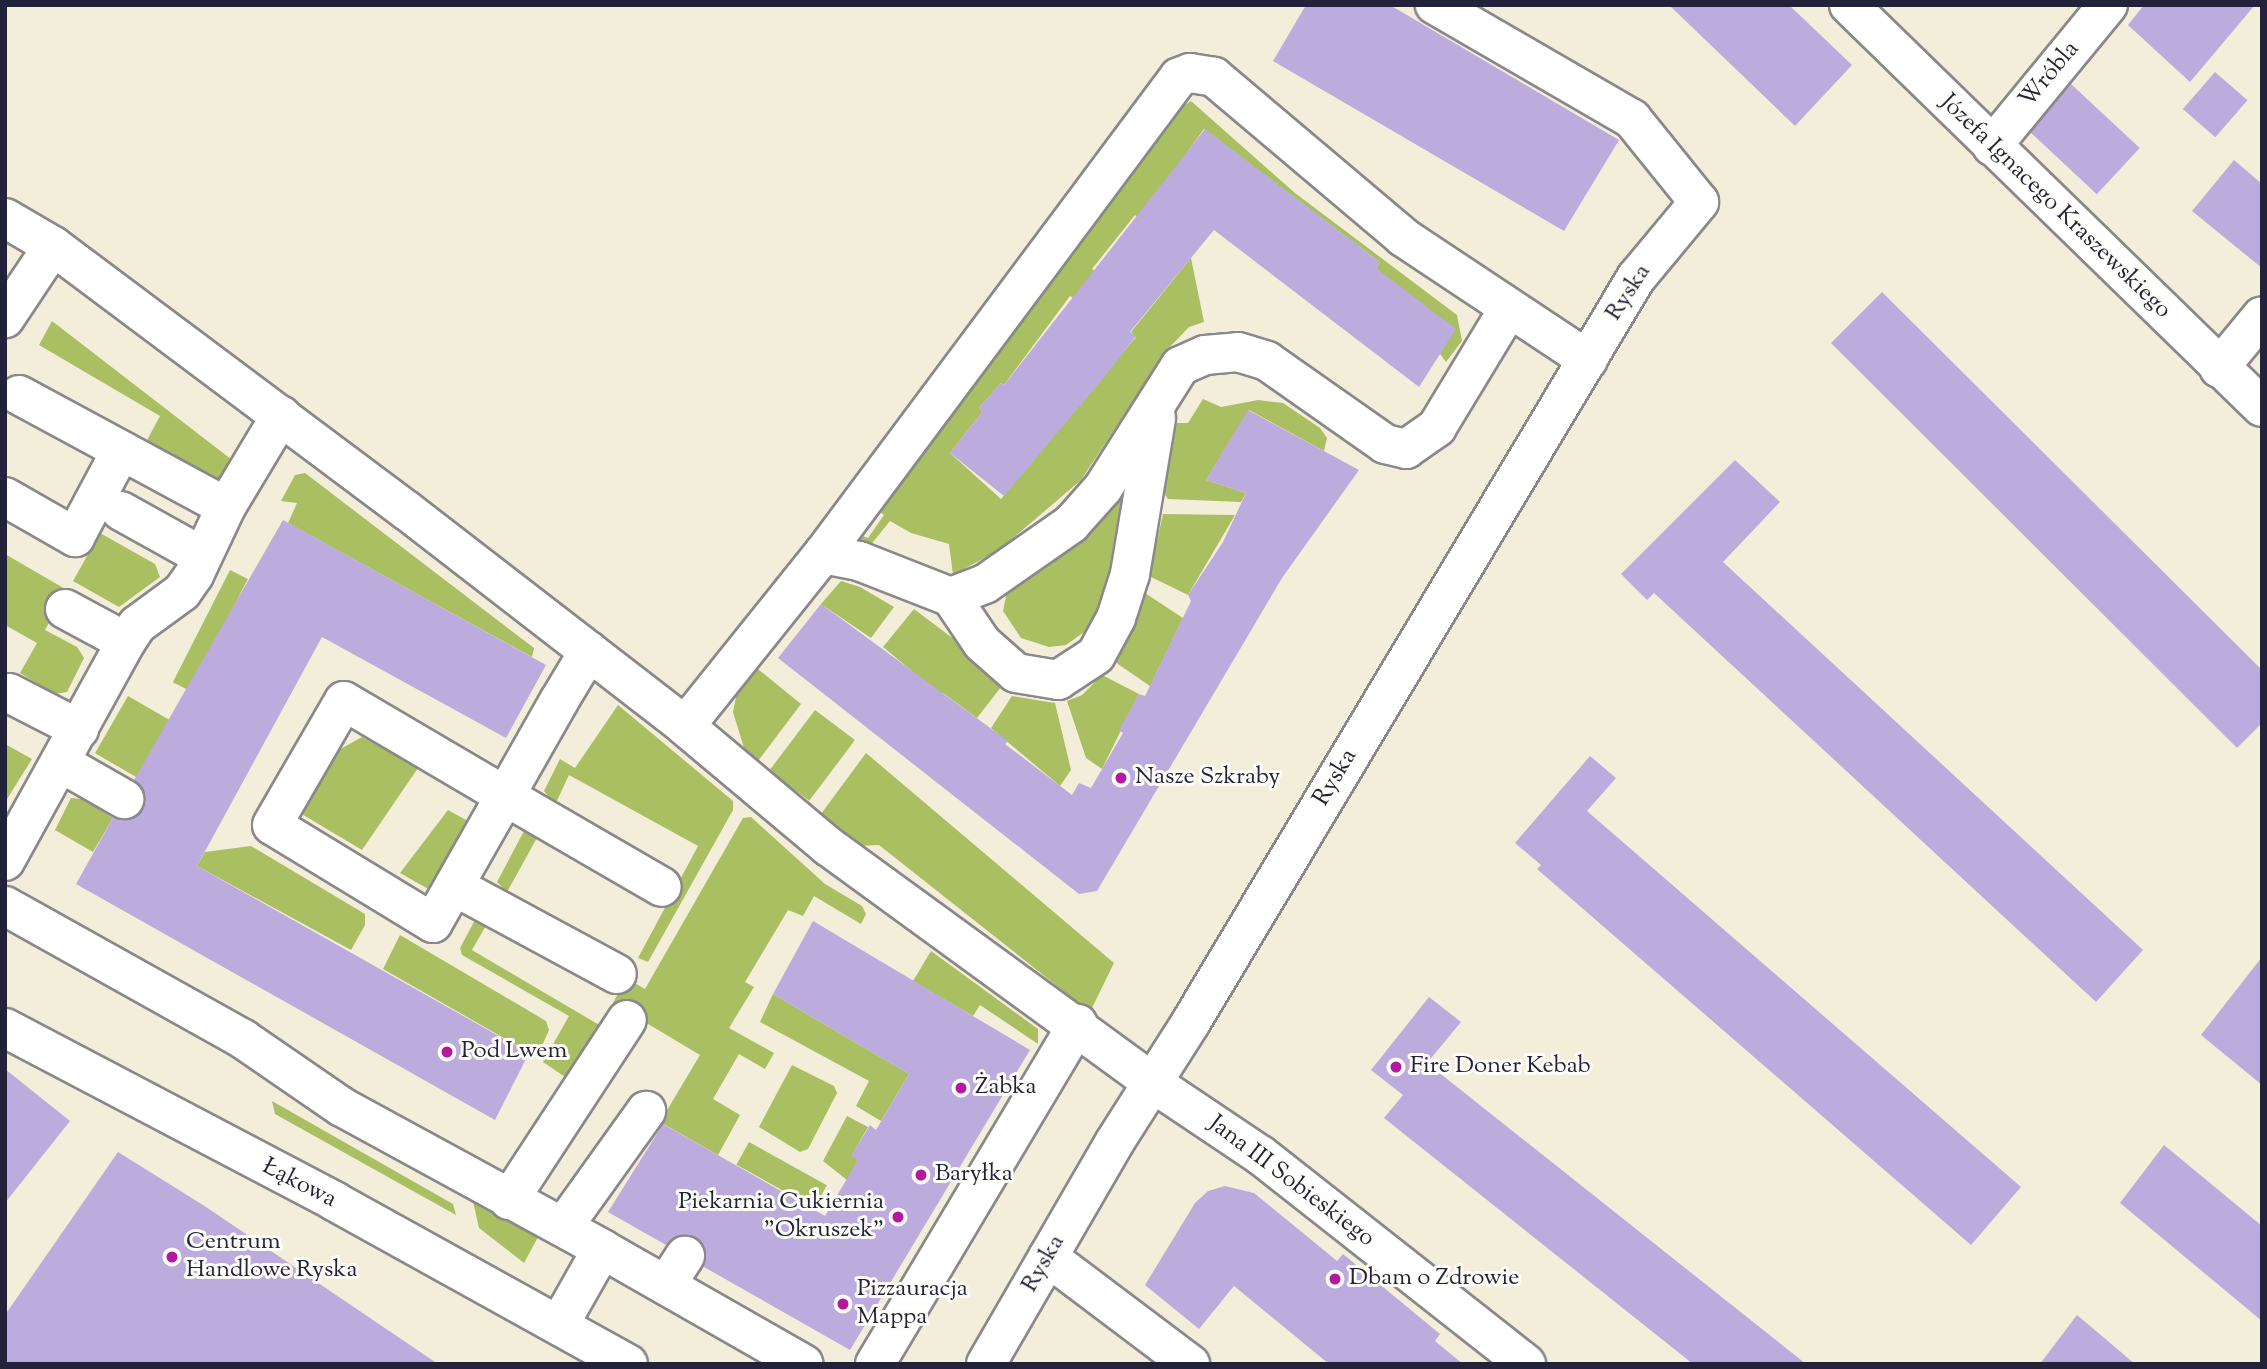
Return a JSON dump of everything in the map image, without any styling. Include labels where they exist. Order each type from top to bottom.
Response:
[{"type":"street","name":"Ryska","points":[[986,1364],[1636,278],[1699,202],[1632,119],[1435,5]]},
{"type":"street","name":"Józefa Ignacego Kraszewskiego","points":[[1849,5],[2262,407]]},
{"type":"street","name":"Wróbla","points":[[1992,146],[2108,5]]},
{"type":"street","points":[[685,726],[823,554],[1178,77],[1190,74],[1214,77],[1403,237],[1588,360]]},
{"type":"street","name":"Jana III Sobieskiego","points":[[5,218],[53,246],[281,415],[685,726],[829,847],[1078,1024],[1153,1083],[1260,1154],[1526,1364]]},
{"type":"street","points":[[5,318],[53,246]]},
{"type":"street","points":[[951,597],[985,584],[1071,524],[1103,488],[1180,366],[1205,355],[1238,352],[1267,361],[1385,444],[1406,449],[1437,427],[1509,309]]},
{"type":"street","points":[[2219,368],[2262,316]]},
{"type":"street","points":[[19,395],[226,507]]},
{"type":"street","points":[[823,554],[859,561],[951,597],[982,643],[1016,673],[1058,680],[1096,655],[1116,618],[1130,575],[1159,398]]},
{"type":"street","points":[[5,861],[126,642],[146,617],[182,592],[226,507],[281,415]]},
{"type":"street","points":[[5,497],[75,537],[121,451]]},
{"type":"street","points":[[121,511],[202,556]]},
{"type":"street","points":[[65,609],[126,642]]},
{"type":"street","points":[[589,651],[505,796],[433,923],[272,825],[344,701],[505,796],[662,887]]},
{"type":"street","points":[[9,693],[79,729]]},
{"type":"street","points":[[61,763],[124,799]]},
{"type":"street","points":[[454,886],[617,974]]},
{"type":"street","points":[[5,906],[243,1039],[342,1107],[509,1200],[602,1249],[676,1270],[804,1364]]},
{"type":"street","points":[[509,1200],[627,1020]]},
{"type":"street","points":[[875,1364],[1078,1024]]},
{"type":"street","name":"Łąkowa","points":[[5,1028],[628,1364]]},
{"type":"street","points":[[563,1227],[646,1111]]},
{"type":"street","points":[[559,1325],[602,1249]]},
{"type":"street","points":[[1048,1257],[1190,1364]]},
{"type":"green space","points":[[1191,101],[1295,193],[1457,315],[1462,341],[1446,362],[1376,268],[1380,262],[1204,129],[1139,218],[1135,215],[1092,269],[1096,272],[1074,299],[1070,296],[1004,385],[1001,383],[979,408],[983,411],[950,453],[1001,499],[1136,337],[1131,332],[1191,258],[1204,322],[1189,327],[1167,350],[1081,480],[999,550],[953,575],[949,544],[911,533],[890,521],[869,547],[855,542],[855,533],[868,538],[884,515],[874,507],[1177,110]]},
{"type":"green space","points":[[52,321],[236,463],[225,478],[217,481],[145,444],[160,416],[39,345]]},
{"type":"green space","points":[[1203,399],[1221,407],[1258,400],[1283,403],[1320,428],[1327,438],[1324,451],[1249,410],[1206,480],[1246,493],[1241,502],[1168,499],[1162,490],[1177,423],[1188,423]]},
{"type":"green space","points":[[305,473],[534,648],[532,657],[288,523],[297,503],[281,501],[295,475]]},
{"type":"green space","points":[[1129,480],[1120,549],[1094,625],[1066,645],[1049,647],[1021,638],[1003,611],[1008,587],[1076,544],[1101,520]]},
{"type":"green space","points":[[1163,514],[1235,515],[1188,595],[1149,576]]},
{"type":"green space","points":[[100,533],[155,564],[160,577],[119,607],[73,581]]},
{"type":"green space","points":[[5,554],[67,590],[45,630],[77,647],[84,658],[67,692],[55,694],[20,673],[37,643],[5,625]]},
{"type":"green space","points":[[230,570],[248,579],[191,691],[173,682]]},
{"type":"green space","points":[[841,581],[860,587],[894,607],[871,638],[821,604]]},
{"type":"green space","points":[[1145,593],[1183,618],[1150,686],[1112,660]]},
{"type":"green space","points":[[914,609],[963,646],[1001,687],[977,718],[943,693],[941,695],[883,647]]},
{"type":"green space","points":[[753,665],[801,704],[758,761],[744,748],[733,712],[739,682]]},
{"type":"green space","points":[[1102,675],[1139,694],[1102,769],[1086,758],[1067,701],[1082,695]]},
{"type":"green space","points":[[128,696],[170,720],[137,777],[95,753]]},
{"type":"green space","points":[[1012,696],[1055,703],[1071,770],[1060,786],[991,728]]},
{"type":"green space","points":[[618,705],[733,801],[733,810],[648,962],[638,958],[698,846],[569,775],[555,805],[544,791],[560,759],[575,768]]},
{"type":"green space","points":[[815,710],[855,740],[809,801],[769,771]]},
{"type":"green space","points":[[362,737],[418,768],[362,850],[300,813],[337,751]]},
{"type":"green space","points":[[5,744],[32,759],[7,799],[5,798]]},
{"type":"green space","points":[[866,753],[1114,963],[1090,1012],[879,845],[857,846],[821,814]]},
{"type":"green space","points":[[71,798],[82,799],[113,818],[93,852],[55,830]]},
{"type":"green space","points":[[448,810],[477,826],[439,895],[400,873]]},
{"type":"green space","points":[[751,817],[825,884],[862,906],[866,914],[861,924],[814,896],[803,916],[788,910],[745,982],[754,987],[729,1028],[774,1053],[765,1069],[739,1054],[713,1099],[740,1115],[718,1155],[660,1122],[700,1055],[613,1003],[626,978],[645,989],[743,818]]},
{"type":"green space","points":[[524,831],[538,836],[507,892],[497,882]]},
{"type":"green space","points":[[251,846],[365,914],[365,925],[351,950],[197,866],[205,852]]},
{"type":"green space","points":[[475,920],[488,922],[472,950],[601,1026],[571,1081],[543,1062],[569,1016],[462,955],[460,948]]},
{"type":"green space","points":[[400,935],[546,1021],[549,1030],[537,1057],[383,969]]},
{"type":"green space","points":[[931,951],[1038,1029],[1038,1044],[980,1005],[973,1016],[913,981]]},
{"type":"green space","points":[[773,994],[909,1074],[881,1121],[856,1106],[869,1081],[760,1022]]},
{"type":"green space","points":[[792,1065],[834,1086],[837,1093],[808,1149],[800,1152],[759,1127]]},
{"type":"green space","points":[[272,1101],[453,1204],[456,1215],[275,1114]]},
{"type":"green space","points":[[847,1116],[868,1127],[852,1155],[858,1160],[847,1180],[823,1161]]},
{"type":"green space","points":[[749,1142],[827,1185],[814,1208],[736,1165]]},
{"type":"green space","points":[[472,1197],[538,1237],[524,1263],[479,1228]]},
{"type":"building","points":[[1306,5],[1390,5],[1619,140],[1564,231],[1273,61]]},
{"type":"building","points":[[1669,5],[1789,5],[1852,65],[1795,126]]},
{"type":"building","points":[[2144,5],[2255,5],[2190,82],[2128,25]]},
{"type":"building","points":[[2215,72],[2247,100],[2215,137],[2183,109]]},
{"type":"building","points":[[2071,84],[2140,148],[2097,194],[2028,130]]},
{"type":"building","points":[[1205,129],[1380,262],[1376,268],[1456,329],[1419,387],[1214,230],[1130,332],[1136,336],[1106,375],[1004,496],[950,453],[983,411],[979,408],[1001,383],[1004,385]]},
{"type":"building","points":[[2234,160],[2262,184],[2262,268],[2192,211]]},
{"type":"building","points":[[1882,292],[2262,670],[2262,723],[2237,748],[1831,343]]},
{"type":"building","points":[[1248,410],[1359,470],[1282,578],[1097,891],[1079,894],[778,658],[821,604],[1008,741],[1005,744],[1072,795],[1079,783],[1091,788],[1123,733],[1119,730],[1139,694],[1145,696],[1191,601],[1188,595],[1223,542],[1246,493],[1206,480]]},
{"type":"building","points":[[1735,460],[1780,502],[1723,562],[2143,950],[2096,1002],[1654,593],[1647,600],[1621,574]]},
{"type":"building","points":[[283,520],[546,665],[506,738],[322,637],[197,866],[529,1053],[495,1120],[76,884],[113,818],[134,818],[143,809],[143,789],[134,780]]},
{"type":"building","points":[[1590,756],[1616,778],[1587,811],[2021,1187],[1971,1245],[1537,869],[1541,865],[1515,843]]},
{"type":"building","points":[[813,921],[1030,1050],[850,1350],[704,1267],[705,1247],[696,1237],[676,1236],[666,1245],[608,1212],[663,1124],[825,1216],[858,1160],[851,1156],[870,1125],[876,1130],[909,1074],[773,994]]},
{"type":"building","points":[[2262,957],[2262,1085],[2201,1035]]},
{"type":"building","points":[[1429,997],[1461,1022],[1427,1063],[1806,1364],[1693,1364],[1384,1118],[1403,1095],[1371,1070]]},
{"type":"building","points":[[5,1069],[70,1121],[5,1203]]},
{"type":"building","points":[[2164,1145],[2262,1226],[2262,1321],[2120,1203]]},
{"type":"building","name":"Centrum Handlowe Ryska","points":[[118,1152],[203,1205],[438,1364],[5,1364],[5,1315]]},
{"type":"building","points":[[1225,1186],[1254,1193],[1337,1261],[1343,1254],[1440,1334],[1435,1341],[1463,1364],[1329,1364],[1234,1286],[1199,1329],[1145,1285],[1195,1203],[1208,1191]]},
{"type":"building","points":[[2077,1315],[2135,1364],[2040,1364]]},
{"type":"place","name":"Nasze Szkraby","points":[[1121,778]]},
{"type":"place","name":"Pod Lwem","points":[[447,1052]]},
{"type":"place","name":"Fire Doner Kebab","points":[[1396,1067]]},
{"type":"place","name":"Żabka","points":[[961,1088]]},
{"type":"place","name":"Baryłka","points":[[921,1175]]},
{"type":"place","name":"Piekarnia Cukiernia \"Okruszek\"","points":[[898,1217]]},
{"type":"place","name":"Centrum Handlowe Ryska","points":[[172,1257]]},
{"type":"place","name":"Dbam o Zdrowie","points":[[1335,1279]]},
{"type":"place","name":"Pizzauracja Mappa","points":[[843,1304]]}]
